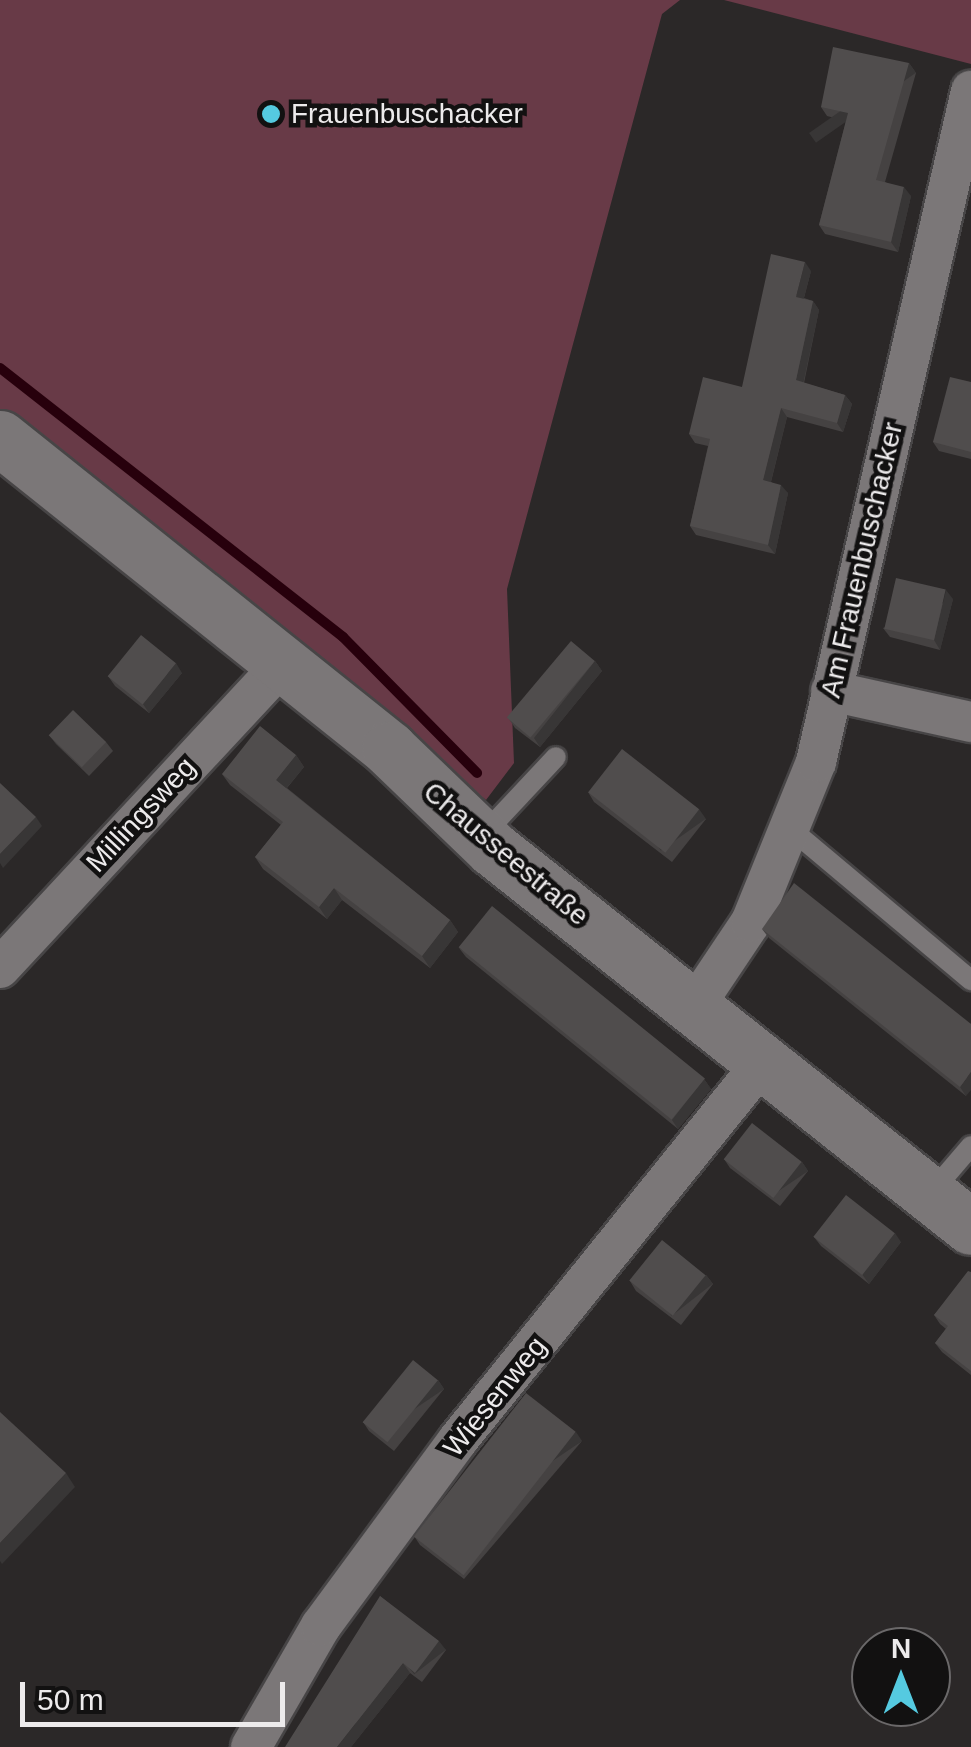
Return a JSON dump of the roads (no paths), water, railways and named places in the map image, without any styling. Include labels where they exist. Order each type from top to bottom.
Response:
[{"type":"street","name":"Am Frauenbuschacker","points":[[694,1007],[752,922],[792,830],[831,691],[971,90]]},
{"type":"street","name":"Chausseestraße","points":[[0,438],[283,662],[480,838],[950,1211]]},
{"type":"street","name":"Millingsweg","points":[[0,968],[283,662]]},
{"type":"street","points":[[831,691],[971,722]]},
{"type":"street","name":"Wiesenweg","points":[[251,1747],[321,1626],[458,1440],[762,1063]]},
{"type":"lane","points":[[480,838],[556,757]]},
{"type":"lane","points":[[792,830],[971,980]]},
{"type":"lane","points":[[950,1211],[971,1146]]},
{"type":"waterway","points":[[0,368],[343,637],[477,773]]},
{"type":"place","name":"Frauenbuschacker","points":[[271,114]]}]
